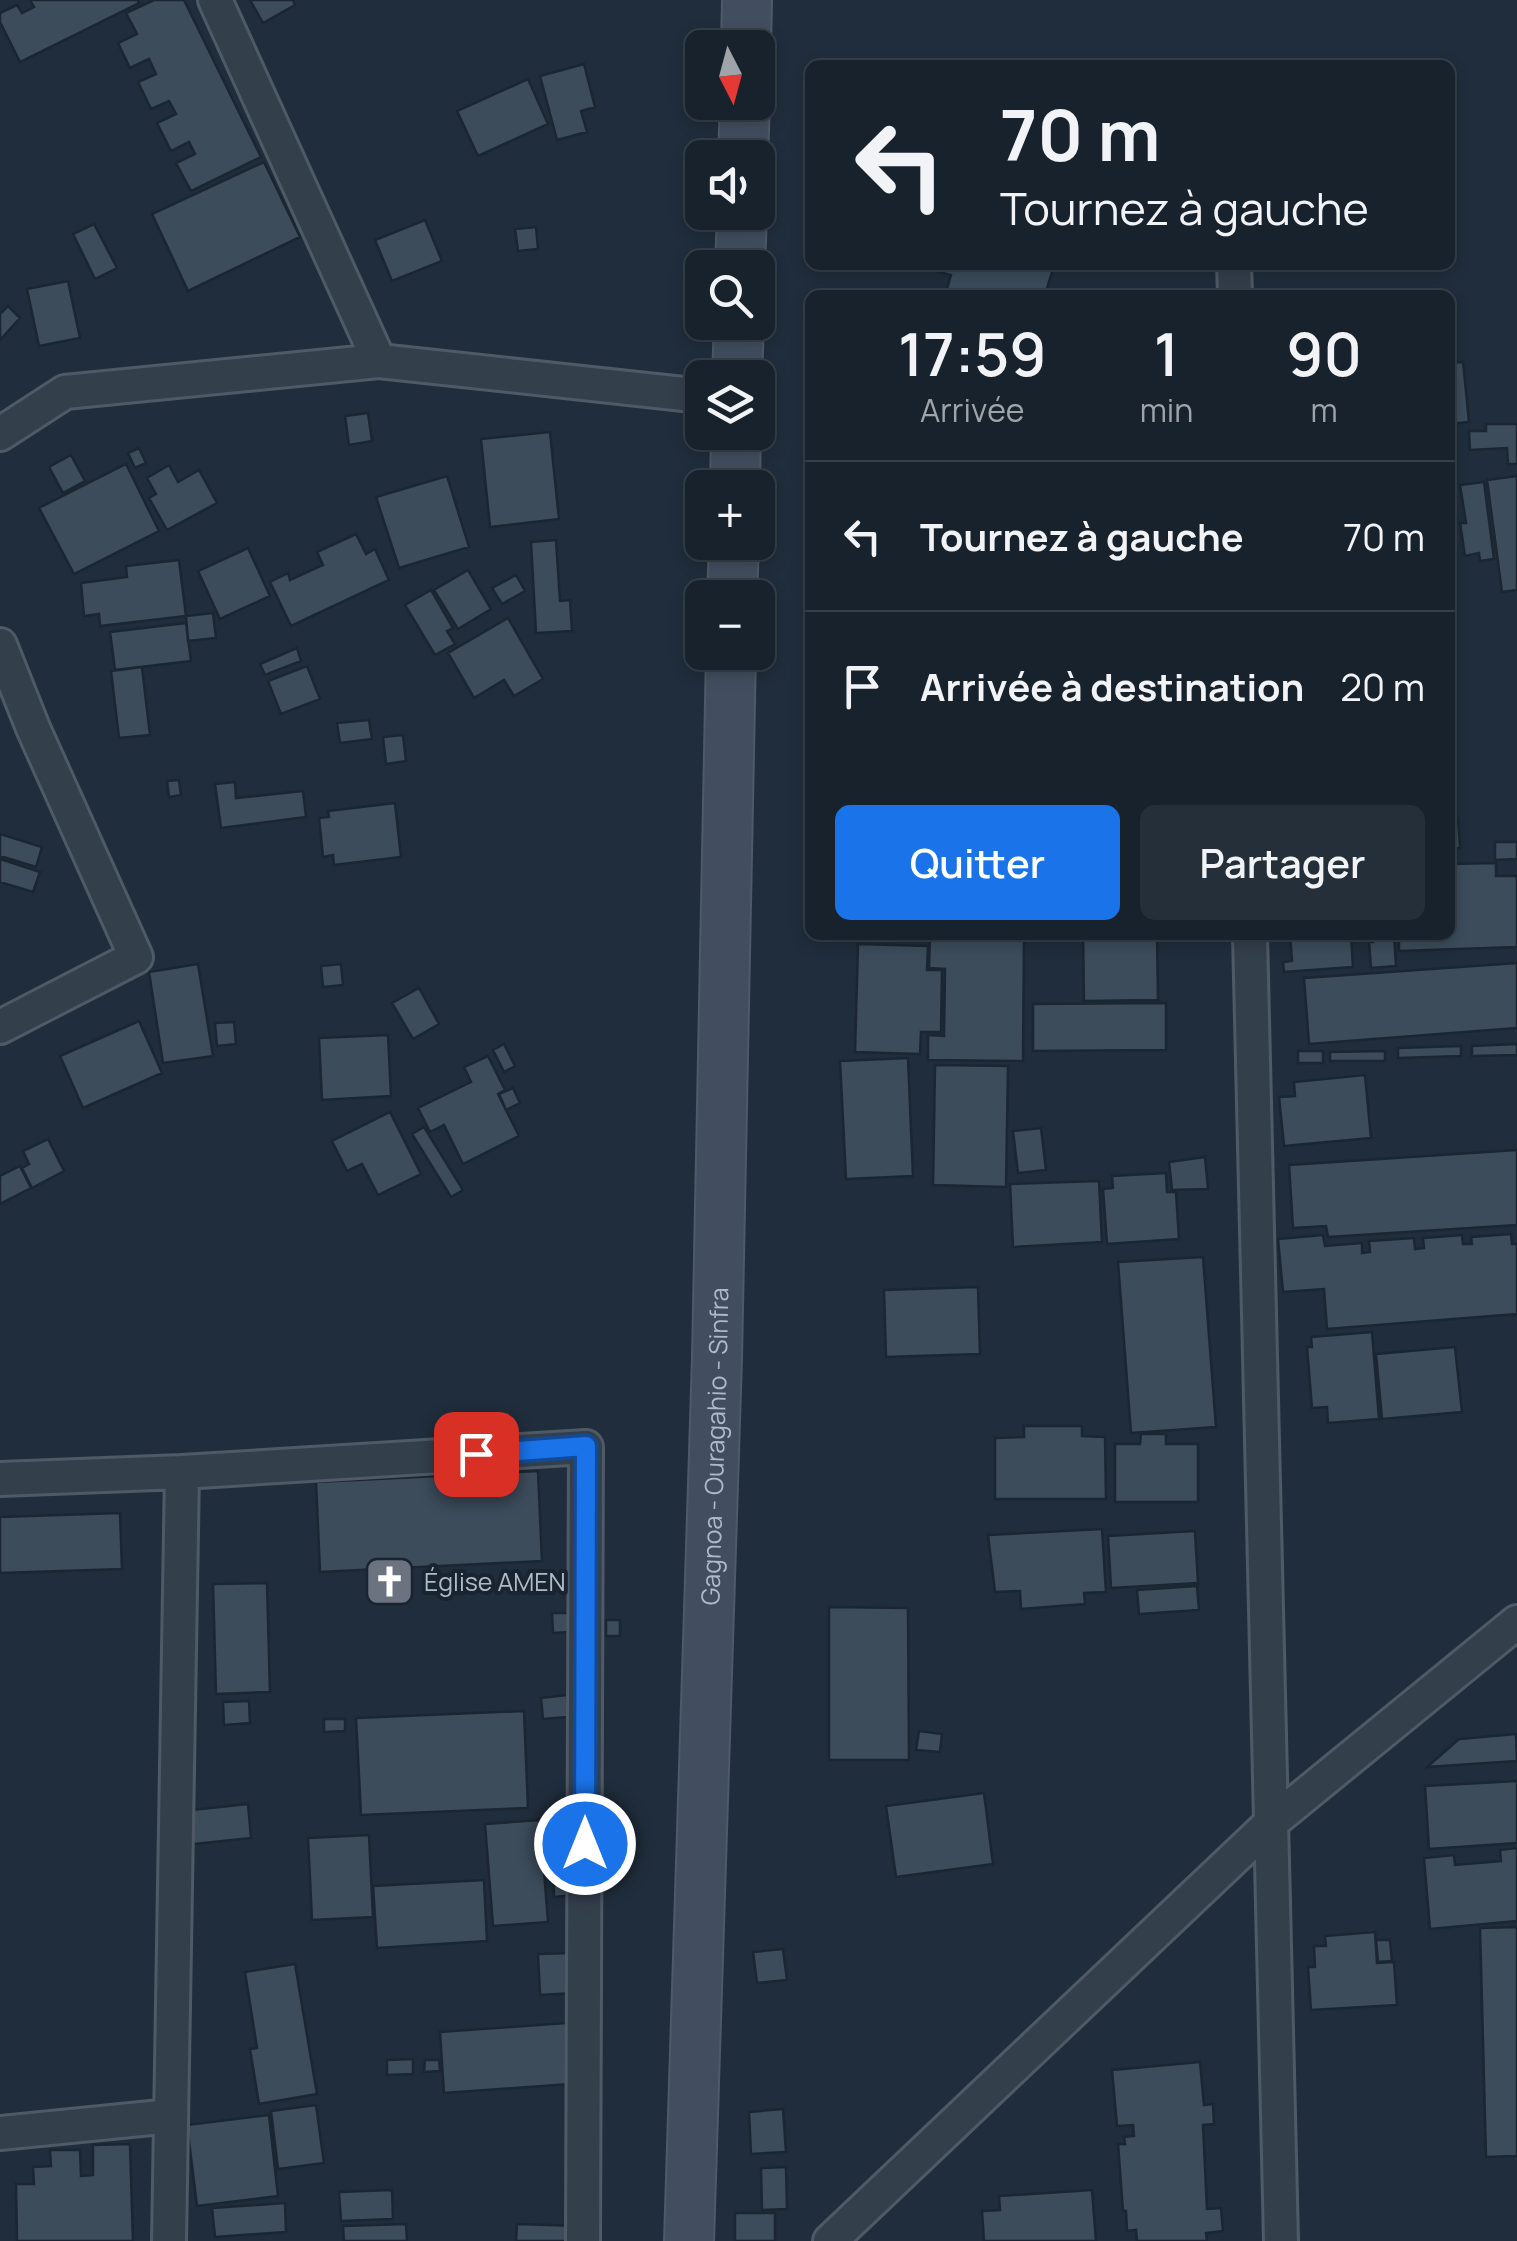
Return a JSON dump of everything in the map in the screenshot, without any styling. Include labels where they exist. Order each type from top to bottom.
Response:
[{"type":"main road","points":[[746,30],[747,0]]},
{"type":"main road","name":"Gagnoa - Ouragahio - Sinfra","points":[[688,2241],[717,1358],[731,670]]},
{"type":"street","points":[[215,0],[379,361]]},
{"type":"street","points":[[0,434],[65,392],[379,361],[685,394]]},
{"type":"street","points":[[0,645],[32,728],[136,957],[0,1027]]},
{"type":"street","points":[[1250,940],[1282,2241]]},
{"type":"street","points":[[0,1479],[182,1472],[586,1446],[584,2241]]},
{"type":"street","points":[[169,2241],[182,1472]]},
{"type":"street","points":[[830,2241],[1272,1822],[1517,1622]]},
{"type":"street","points":[[0,2132],[171,2116]]},
{"type":"building","points":[[30,0],[139,3],[20,62],[0,22],[0,13],[17,5],[22,13],[34,7]]},
{"type":"building","points":[[154,0],[184,0],[261,157],[191,191],[176,163],[195,154],[189,142],[171,151],[157,123],[176,114],[169,101],[151,109],[138,82],[156,74],[149,59],[130,68],[118,43],[137,34],[126,13]]},
{"type":"building","points":[[250,0],[293,0],[295,5],[263,23]]},
{"type":"building","points":[[584,64],[595,107],[581,111],[587,132],[557,140],[540,76]]},
{"type":"building","points":[[528,79],[548,124],[478,156],[457,111]]},
{"type":"building","points":[[264,162],[300,237],[188,291],[152,214]]},
{"type":"building","points":[[425,220],[442,261],[392,281],[375,240]]},
{"type":"building","points":[[94,224],[117,268],[95,279],[73,234]]},
{"type":"building","points":[[536,227],[538,249],[518,251],[515,229]]},
{"type":"building","points":[[933,270],[1052,270],[1046,290],[947,290],[951,275]]},
{"type":"building","points":[[68,281],[80,338],[39,346],[27,289]]},
{"type":"building","points":[[8,306],[20,318],[0,340],[0,314]]},
{"type":"building","points":[[1463,362],[1469,422],[1455,423],[1455,363]]},
{"type":"building","points":[[368,413],[372,441],[349,445],[345,416]]},
{"type":"building","points":[[1486,424],[1517,424],[1517,464],[1508,464],[1507,448],[1470,450],[1469,431],[1486,431]]},
{"type":"building","points":[[550,432],[559,519],[490,527],[481,439]]},
{"type":"building","points":[[139,448],[146,463],[135,468],[128,453]]},
{"type":"building","points":[[71,455],[85,481],[63,493],[49,467]]},
{"type":"building","points":[[126,464],[159,531],[74,574],[39,508]]},
{"type":"building","points":[[169,465],[178,482],[199,470],[217,503],[167,530],[149,498],[156,494],[147,478]]},
{"type":"building","points":[[447,476],[469,547],[399,568],[376,497]]},
{"type":"building","points":[[1517,476],[1517,590],[1502,592],[1487,480]]},
{"type":"building","points":[[1484,482],[1494,559],[1480,561],[1479,553],[1465,556],[1460,523],[1466,523],[1460,485]]},
{"type":"building","points":[[356,534],[366,554],[375,549],[389,580],[291,626],[270,582],[288,573],[290,580],[323,565],[317,552]]},
{"type":"building","points":[[556,540],[560,601],[570,600],[572,631],[536,633],[531,542]]},
{"type":"building","points":[[248,548],[270,596],[220,619],[198,571]]},
{"type":"building","points":[[179,560],[186,616],[100,626],[99,614],[84,616],[81,583],[127,577],[126,566]]},
{"type":"building","points":[[468,570],[491,609],[458,629],[434,590]]},
{"type":"building","points":[[516,575],[525,591],[502,604],[492,588]]},
{"type":"building","points":[[431,590],[453,628],[447,631],[455,644],[435,655],[405,605]]},
{"type":"building","points":[[213,613],[216,638],[188,641],[186,616]]},
{"type":"building","points":[[508,618],[543,679],[514,696],[504,680],[474,698],[448,653]]},
{"type":"building","points":[[186,623],[191,661],[115,670],[110,632]]},
{"type":"building","points":[[297,648],[301,661],[265,675],[260,664]]},
{"type":"building","points":[[307,666],[320,699],[281,714],[268,681]]},
{"type":"building","points":[[142,667],[150,735],[119,738],[111,671]]},
{"type":"building","points":[[369,720],[372,739],[340,743],[337,723]]},
{"type":"building","points":[[403,735],[406,761],[386,764],[383,737]]},
{"type":"building","points":[[179,780],[181,795],[169,797],[167,781]]},
{"type":"building","points":[[235,782],[236,798],[303,791],[306,817],[221,828],[215,784]]},
{"type":"building","points":[[395,803],[401,857],[334,865],[333,855],[323,857],[319,818],[329,817],[328,811]]},
{"type":"building","points":[[1458,818],[1460,848],[1455,848]]},
{"type":"building","points":[[0,834],[42,847],[36,867],[0,856]]},
{"type":"building","points":[[1495,842],[1517,842],[1517,859],[1495,860]]},
{"type":"building","points":[[0,859],[40,872],[33,892],[0,882]]},
{"type":"building","points":[[1496,863],[1496,876],[1517,876],[1517,947],[1399,951],[1399,940],[1455,940],[1455,864]]},
{"type":"building","points":[[930,940],[1024,940],[1023,1061],[928,1060],[928,1035],[944,1036],[945,969],[929,968]]},
{"type":"building","points":[[1083,940],[1157,940],[1158,1000],[1084,1001]]},
{"type":"building","points":[[1290,940],[1351,940],[1353,967],[1284,972],[1283,962],[1292,961]]},
{"type":"building","points":[[1394,940],[1396,966],[1371,968],[1369,942]]},
{"type":"building","points":[[858,944],[928,946],[927,970],[942,970],[941,1032],[921,1032],[920,1054],[855,1052]]},
{"type":"building","points":[[1517,963],[1517,1028],[1309,1044],[1304,978]]},
{"type":"building","points":[[198,964],[213,1056],[163,1063],[149,972]]},
{"type":"building","points":[[341,964],[343,985],[323,987],[321,966]]},
{"type":"building","points":[[419,988],[439,1024],[413,1039],[392,1003]]},
{"type":"building","points":[[1166,1003],[1166,1050],[1033,1051],[1033,1004]]},
{"type":"building","points":[[139,1021],[162,1073],[83,1108],[60,1056]]},
{"type":"building","points":[[234,1022],[236,1044],[217,1046],[215,1023]]},
{"type":"building","points":[[388,1035],[391,1096],[322,1100],[319,1038]]},
{"type":"building","points":[[504,1044],[515,1066],[504,1072],[493,1050]]},
{"type":"building","points":[[1517,1044],[1517,1055],[1472,1056],[1472,1046]]},
{"type":"building","points":[[1461,1046],[1461,1056],[1398,1058],[1398,1048]]},
{"type":"building","points":[[1298,1051],[1323,1051],[1323,1063],[1298,1063]]},
{"type":"building","points":[[1385,1051],[1385,1061],[1330,1061],[1330,1052]]},
{"type":"building","points":[[488,1056],[505,1090],[498,1094],[519,1136],[463,1164],[444,1125],[430,1132],[418,1108],[471,1082],[464,1067]]},
{"type":"building","points":[[908,1058],[913,1176],[846,1179],[840,1061]]},
{"type":"building","points":[[935,1065],[1008,1066],[1006,1187],[933,1185]]},
{"type":"building","points":[[1365,1075],[1371,1138],[1284,1146],[1279,1097],[1295,1096],[1294,1082]]},
{"type":"building","points":[[513,1088],[520,1103],[506,1110],[499,1094]]},
{"type":"building","points":[[390,1112],[421,1174],[378,1195],[362,1164],[347,1171],[332,1141]]},
{"type":"building","points":[[424,1127],[463,1190],[451,1197],[412,1134]]},
{"type":"building","points":[[1041,1128],[1046,1170],[1018,1173],[1013,1131]]},
{"type":"building","points":[[48,1139],[64,1171],[32,1188],[22,1168],[29,1164],[23,1151]]},
{"type":"building","points":[[1517,1150],[1517,1225],[1328,1237],[1326,1226],[1293,1228],[1289,1165]]},
{"type":"building","points":[[1205,1157],[1208,1189],[1172,1190],[1169,1162]]},
{"type":"building","points":[[20,1166],[31,1188],[0,1204],[0,1176]]},
{"type":"building","points":[[1166,1173],[1167,1192],[1176,1192],[1179,1239],[1107,1244],[1103,1189],[1113,1188],[1112,1176]]},
{"type":"building","points":[[1099,1181],[1102,1242],[1013,1247],[1010,1184]]},
{"type":"building","points":[[1511,1234],[1512,1244],[1517,1244],[1517,1314],[1327,1329],[1324,1289],[1283,1292],[1278,1239],[1323,1235],[1325,1246],[1362,1243],[1362,1253],[1370,1252],[1369,1241],[1414,1238],[1415,1249],[1424,1248],[1423,1238],[1462,1235],[1463,1244],[1472,1244],[1471,1237]]},
{"type":"building","points":[[1203,1257],[1216,1427],[1131,1433],[1118,1262]]},
{"type":"building","points":[[978,1287],[980,1354],[886,1357],[884,1290]]},
{"type":"building","points":[[1372,1332],[1379,1419],[1328,1423],[1327,1407],[1312,1408],[1307,1347],[1312,1347],[1311,1337]]},
{"type":"building","points":[[1455,1347],[1462,1412],[1382,1419],[1376,1354]]},
{"type":"building","points":[[1024,1426],[1082,1426],[1082,1436],[1105,1437],[1106,1499],[995,1499],[995,1438],[1024,1437]]},
{"type":"building","points":[[1141,1434],[1166,1434],[1166,1444],[1198,1444],[1198,1502],[1115,1502],[1115,1444],[1140,1444]]},
{"type":"building","points":[[538,1471],[542,1561],[320,1572],[316,1482]]},
{"type":"building","points":[[120,1513],[122,1569],[0,1573],[0,1517]]},
{"type":"building","points":[[1102,1529],[1106,1592],[1084,1593],[1085,1604],[1021,1609],[1020,1591],[995,1592],[988,1535]]},
{"type":"building","points":[[1195,1531],[1198,1583],[1111,1588],[1108,1536]]},
{"type":"building","points":[[267,1583],[270,1692],[216,1694],[213,1584]]},
{"type":"building","points":[[1197,1586],[1199,1610],[1139,1614],[1137,1590]]},
{"type":"building","points":[[829,1607],[908,1608],[909,1760],[829,1760]]},
{"type":"building","points":[[552,1613],[569,1613],[570,1632],[553,1633]]},
{"type":"building","points":[[606,1620],[620,1620],[620,1636],[606,1636]]},
{"type":"building","points":[[567,1695],[568,1717],[543,1719],[541,1698]]},
{"type":"building","points":[[249,1701],[250,1723],[224,1725],[223,1702]]},
{"type":"building","points":[[524,1711],[528,1808],[361,1815],[356,1718]]},
{"type":"building","points":[[324,1719],[345,1719],[345,1731],[324,1732]]},
{"type":"building","points":[[919,1731],[942,1734],[940,1752],[916,1750]]},
{"type":"building","points":[[1516,1734],[1517,1761],[1427,1767],[1459,1739]]},
{"type":"building","points":[[1517,1781],[1517,1843],[1429,1849],[1425,1786]]},
{"type":"building","points":[[984,1793],[993,1864],[896,1877],[886,1806]]},
{"type":"building","points":[[248,1804],[251,1838],[185,1845],[182,1811]]},
{"type":"building","points":[[540,1820],[548,1922],[493,1926],[485,1824]]},
{"type":"building","points":[[567,1831],[574,1895],[554,1897],[552,1847],[559,1847],[557,1833]]},
{"type":"building","points":[[369,1835],[373,1917],[312,1920],[308,1838]]},
{"type":"building","points":[[1517,1848],[1517,1921],[1430,1929],[1424,1858],[1454,1855],[1455,1865],[1501,1861],[1500,1850]]},
{"type":"building","points":[[484,1880],[487,1941],[377,1948],[373,1886]]},
{"type":"building","points":[[1517,1927],[1517,2156],[1486,2157],[1480,1928]]},
{"type":"building","points":[[1375,1932],[1377,1963],[1394,1962],[1397,2005],[1311,2010],[1308,1967],[1315,1967],[1314,1946],[1326,1946],[1325,1936]]},
{"type":"building","points":[[1376,1940],[1390,1940],[1392,1961],[1378,1962]]},
{"type":"building","points":[[783,1949],[787,1980],[757,1983],[753,1952]]},
{"type":"building","points":[[572,1953],[574,1993],[540,1995],[538,1954]]},
{"type":"building","points":[[295,1964],[317,2094],[259,2104],[250,2049],[257,2048],[245,1972]]},
{"type":"building","points":[[566,2023],[570,2084],[444,2093],[440,2032]]},
{"type":"building","points":[[413,2059],[413,2074],[387,2075],[387,2060]]},
{"type":"building","points":[[425,2060],[439,2060],[440,2071],[424,2072]]},
{"type":"building","points":[[1200,2062],[1204,2105],[1213,2104],[1214,2124],[1203,2125],[1207,2209],[1221,2208],[1223,2231],[1206,2233],[1207,2241],[1137,2241],[1136,2230],[1127,2231],[1123,2211],[1118,2144],[1125,2144],[1124,2137],[1134,2136],[1133,2125],[1117,2126],[1112,2070]]},
{"type":"building","points":[[316,2105],[324,2163],[278,2169],[271,2111]]},
{"type":"building","points":[[783,2109],[786,2152],[751,2154],[749,2112]]},
{"type":"building","points":[[269,2115],[278,2196],[197,2206],[187,2125]]},
{"type":"building","points":[[130,2144],[133,2241],[17,2241],[16,2184],[34,2184],[33,2167],[51,2166],[50,2150],[80,2150],[81,2176],[93,2175],[93,2145]]},
{"type":"building","points":[[786,2167],[787,2209],[762,2210],[761,2168]]},
{"type":"building","points":[[392,2190],[393,2219],[341,2221],[339,2192]]},
{"type":"building","points":[[1092,2190],[1096,2241],[984,2241],[982,2211],[1000,2210],[999,2196]]},
{"type":"building","points":[[285,2203],[286,2232],[215,2237],[212,2208]]},
{"type":"building","points":[[735,2213],[775,2213],[775,2241],[735,2241]]},
{"type":"building","points":[[406,2224],[407,2241],[344,2241],[343,2226]]},
{"type":"building","points":[[517,2224],[578,2226],[578,2241],[516,2241]]},
{"type":"place","name":"Église AMEN","points":[[389,1581]]},
{"type":"route","points":[[476,1454],[586,1446],[585,1844]]}]
